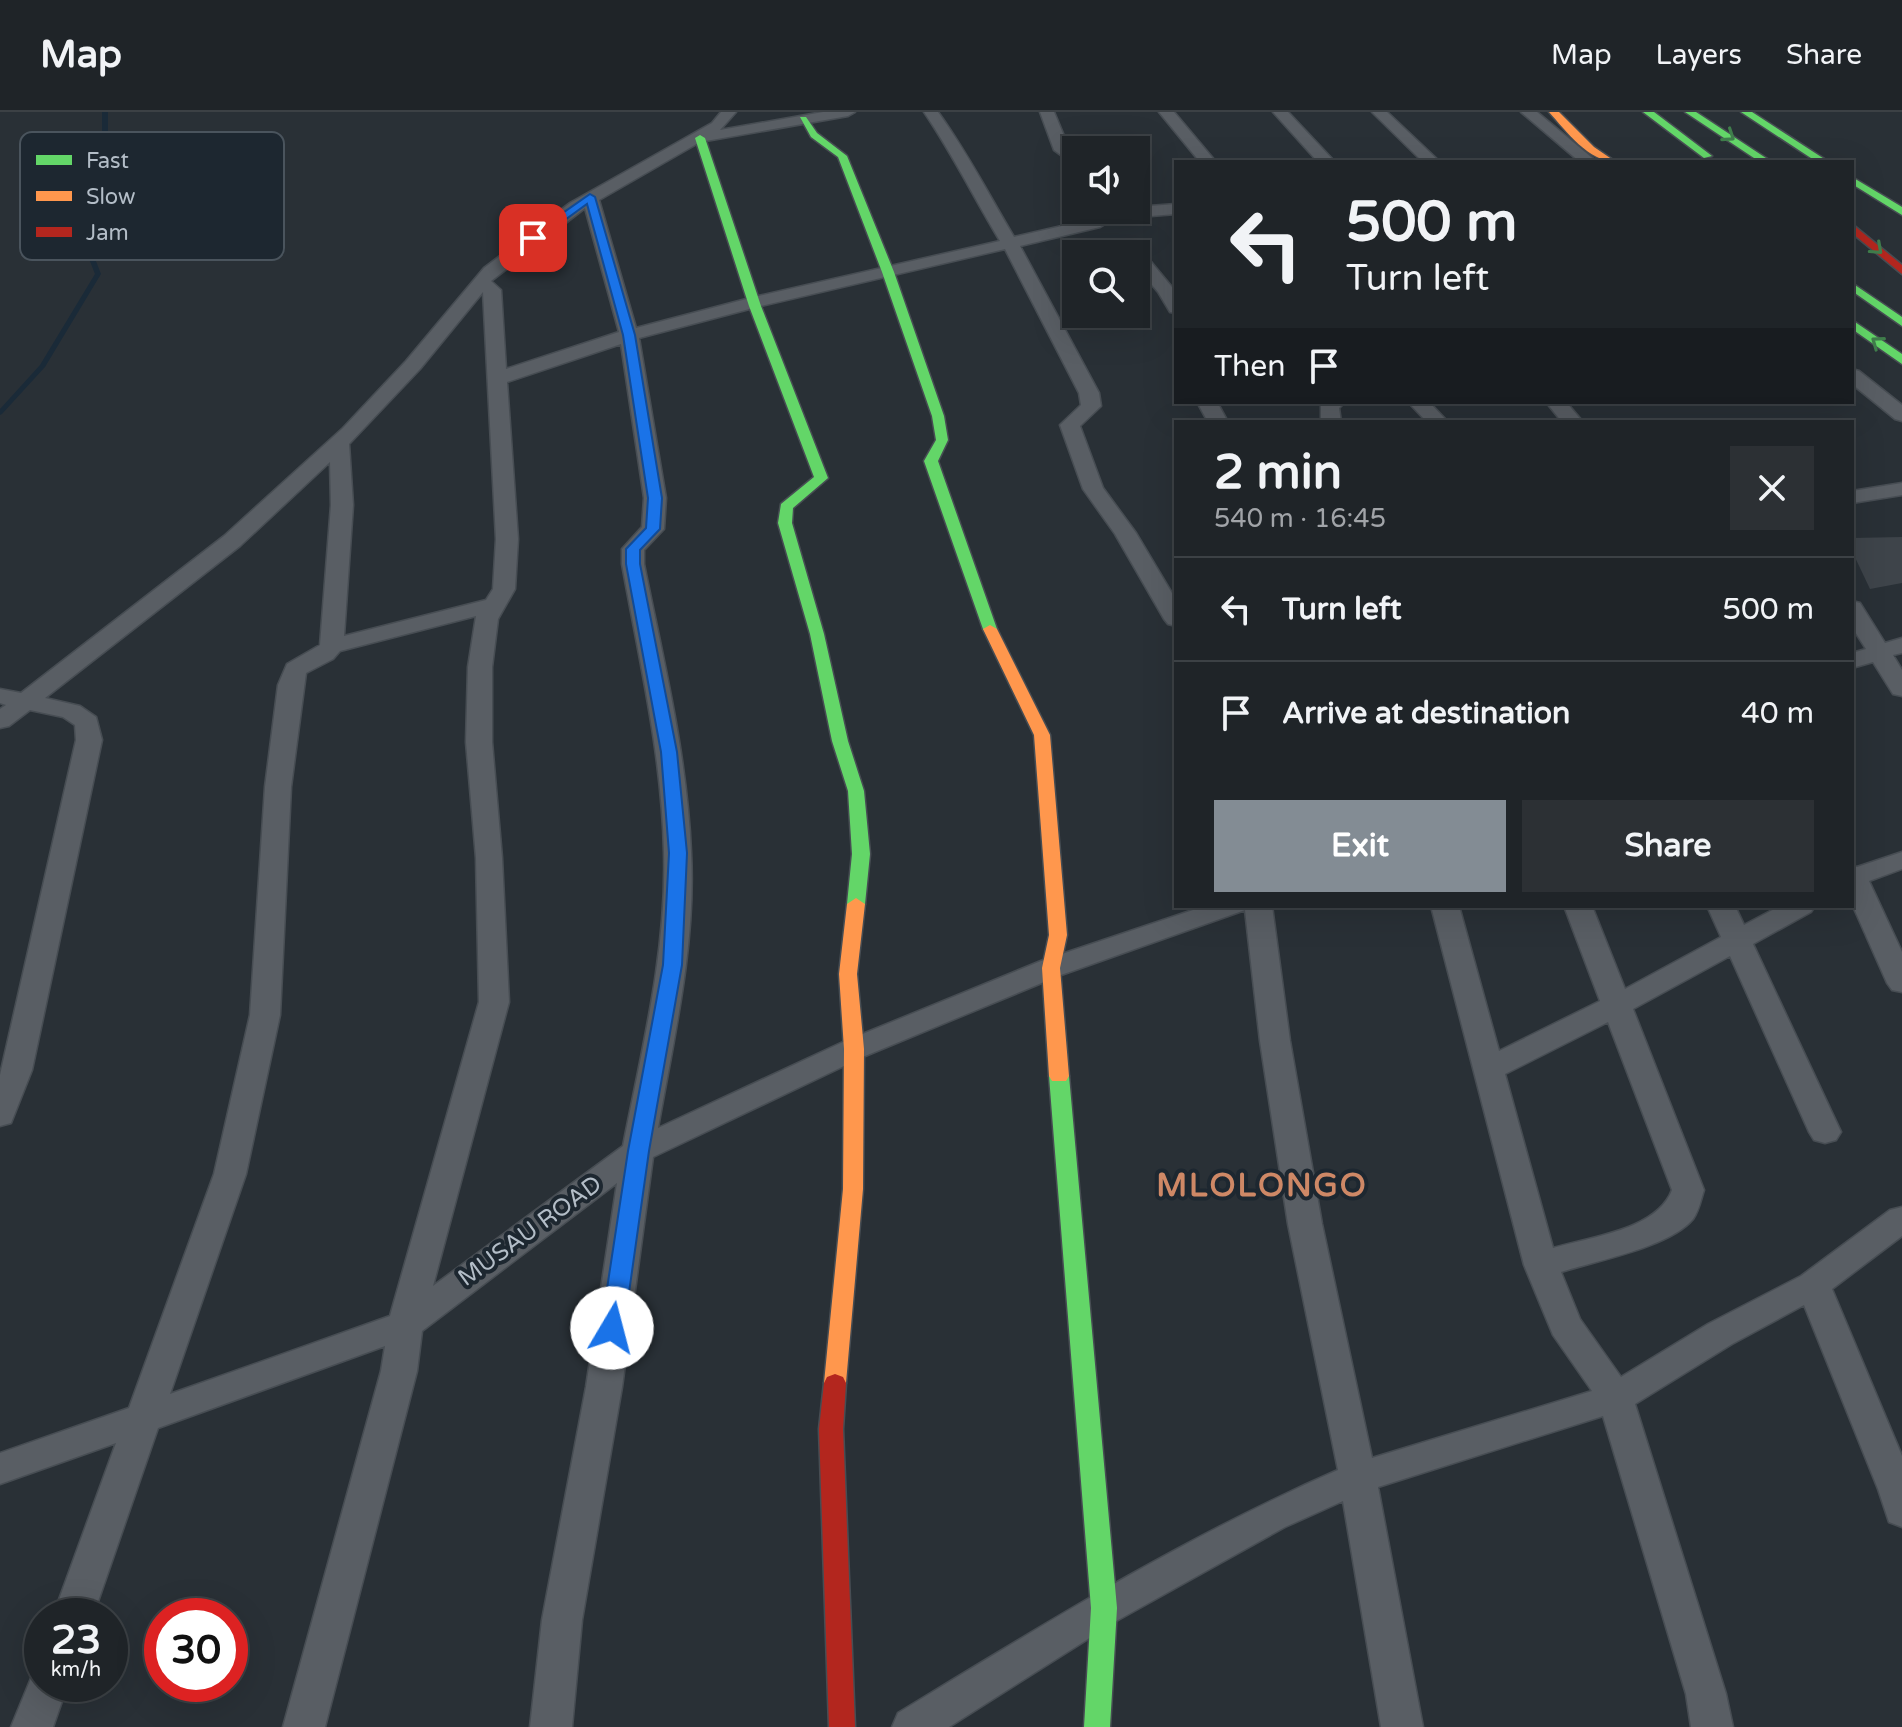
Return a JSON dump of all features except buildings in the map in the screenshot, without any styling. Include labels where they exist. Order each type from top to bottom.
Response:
[{"type":"main road","points":[[1554,112],[1591,149],[1608,160]]},
{"type":"main road","points":[[1690,112],[1764,160]]},
{"type":"main road","points":[[1746,112],[1821,160]]},
{"type":"main road","points":[[815,116],[814,135],[842,156],[888,272],[938,416],[942,440],[931,461],[962,556],[995,645],[1042,735],[1058,935],[1051,968],[1104,1608],[1097,1727]]},
{"type":"main road","points":[[1642,117],[1686,160]]},
{"type":"main road","points":[[1642,117],[1713,160]]},
{"type":"main road","points":[[696,139],[821,478],[786,507],[785,523],[817,634],[840,741],[856,791],[861,854],[848,974],[854,1049],[853,1189],[831,1429],[842,1727]]},
{"type":"main road","points":[[1854,181],[1902,212]]},
{"type":"main road","points":[[1854,229],[1902,271]]},
{"type":"main road","points":[[1854,287],[1902,323]]},
{"type":"main road","points":[[1854,325],[1902,360]]},
{"type":"street","points":[[0,721],[12,699],[232,541],[339,442],[413,365],[482,283],[533,238],[590,197],[717,126],[729,112]]},
{"type":"street","points":[[696,139],[848,112]]},
{"type":"street","points":[[931,112],[956,147],[1089,393],[1091,406],[1070,425],[1093,489],[1125,533],[1174,616]]},
{"type":"street","points":[[1047,112],[1062,150]]},
{"type":"street","points":[[1166,112],[1206,160]]},
{"type":"street","points":[[1280,112],[1325,160]]},
{"type":"street","points":[[1379,112],[1430,160]]},
{"type":"street","points":[[1528,112],[1587,160]]},
{"type":"street","points":[[551,1727],[562,1620],[604,1387],[638,1151],[673,965],[678,853],[669,752],[633,564],[633,549],[653,529],[655,498],[629,335],[590,197]]},
{"type":"street","points":[[1150,210],[1174,209]]},
{"type":"street","points":[[496,379],[629,335],[754,302],[1094,224]]},
{"type":"street","points":[[1150,271],[1174,304]]},
{"type":"street","points":[[304,1727],[399,1371],[405,1325],[494,1002],[489,858],[479,727],[480,667],[486,619],[504,589],[507,539],[492,290],[482,283]]},
{"type":"street","points":[[1854,377],[1902,415]]},
{"type":"street","points":[[1420,404],[1436,420]]},
{"type":"street","points":[[1558,404],[1571,420]]},
{"type":"street","points":[[332,646],[342,505],[339,442]]},
{"type":"street","points":[[1854,497],[1902,489]]},
{"type":"street","points":[[80,1598],[230,1174],[265,1015],[278,787],[290,685],[295,669],[325,654],[332,646],[494,605]]},
{"type":"street","points":[[1854,610],[1890,648],[1902,689]]},
{"type":"street","points":[[1854,660],[1890,648]]},
{"type":"street","points":[[0,1115],[17,1070],[89,740],[87,722],[71,711],[12,699]]},
{"type":"street","points":[[1854,875],[1902,860]]},
{"type":"street","points":[[1854,880],[1902,983]]},
{"type":"street","name":"MUSAU ROAD","points":[[0,1469],[405,1325],[638,1151],[854,1049],[1051,968],[1227,908]]},
{"type":"street","points":[[1258,908],[1275,1041],[1305,1224],[1358,1478],[1402,1727]]},
{"type":"street","points":[[1446,908],[1541,1265],[1565,1325],[1595,1364],[1615,1398],[1706,1694],[1712,1727]]},
{"type":"street","points":[[1541,1265],[1651,1231],[1680,1212],[1688,1190],[1579,908]]},
{"type":"street","points":[[1722,908],[1825,1132]]},
{"type":"street","points":[[1489,1069],[1617,1005],[1797,908]]},
{"type":"street","points":[[913,1727],[1104,1608],[1272,1516],[1358,1478],[1615,1398],[1720,1334],[1813,1285],[1902,1219]]},
{"type":"street","points":[[1813,1285],[1897,1489],[1902,1511]]},
{"type":"street","points":[[32,1727],[41,1702]]},
{"type":"waterway","points":[[105,112],[105,132]]},
{"type":"waterway","points":[[0,413],[43,366],[98,274],[93,260]]},
{"type":"traffic: fast","points":[[1648,112],[1707,156]]},
{"type":"traffic: fast","points":[[1690,112],[1764,160]]},
{"type":"traffic: fast","points":[[1746,112],[1821,160]]},
{"type":"traffic: fast","points":[[803,119],[814,135],[842,156],[888,272],[938,416],[942,440],[931,461],[990,629]]},
{"type":"traffic: fast","points":[[700,138],[755,306],[821,478],[786,507],[785,523],[817,634],[840,741],[856,791],[861,854],[856,904]]},
{"type":"traffic: fast","points":[[1854,181],[1902,212]]},
{"type":"traffic: fast","points":[[1854,287],[1902,323]]},
{"type":"traffic: fast","points":[[1854,325],[1902,360]]},
{"type":"traffic: fast","points":[[1059,1076],[1104,1608],[1097,1727]]},
{"type":"traffic: slow","points":[[1554,112],[1591,149],[1608,160]]},
{"type":"traffic: slow","points":[[990,629],[1042,735],[1058,935],[1051,968],[1059,1076]]},
{"type":"traffic: slow","points":[[835,1383],[853,1189],[854,1049],[848,974],[856,904]]},
{"type":"traffic: jam","points":[[1854,229],[1902,271]]},
{"type":"traffic: jam","points":[[835,1383],[831,1429],[842,1727]]},
{"type":"district","name":"MLOLONGO","points":[[1262,1186]]},
{"type":"route","points":[[533,238],[590,197],[629,335],[655,498],[653,529],[633,549],[633,564],[669,752],[678,853],[673,965],[638,1151],[612,1328]]}]
